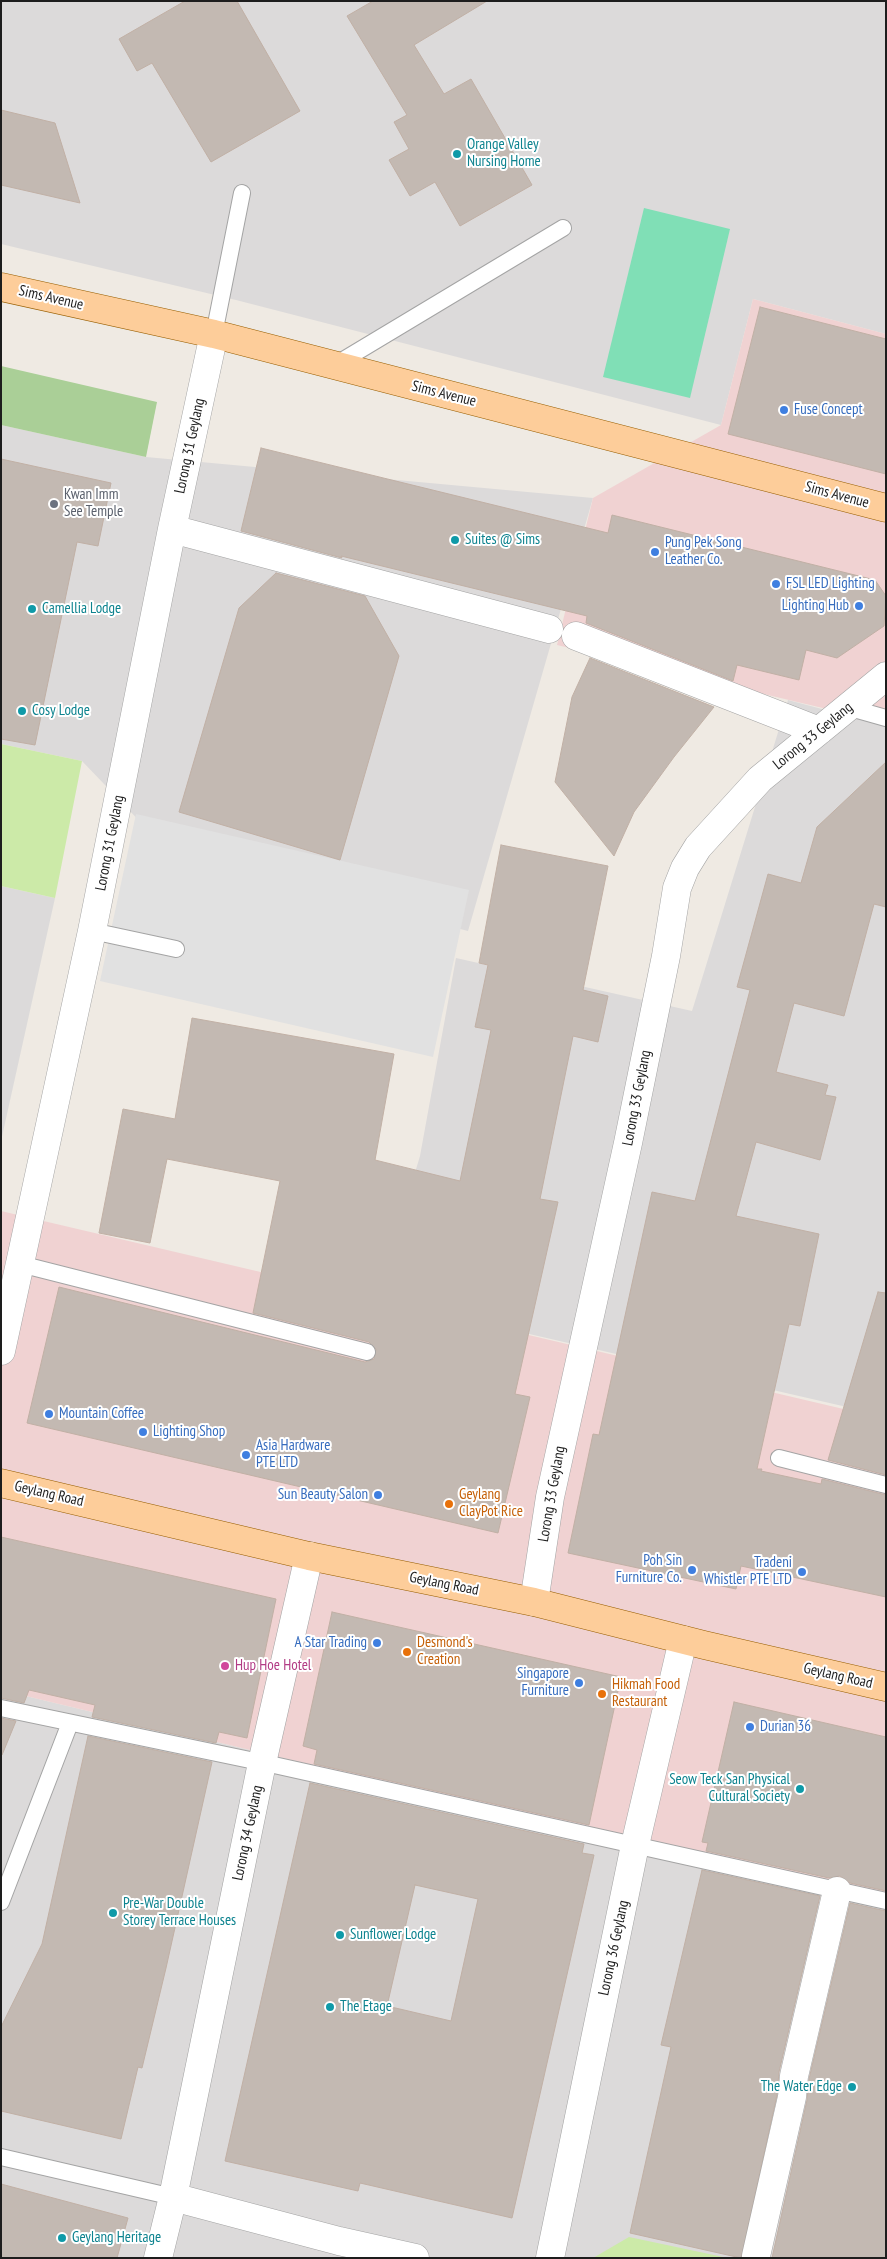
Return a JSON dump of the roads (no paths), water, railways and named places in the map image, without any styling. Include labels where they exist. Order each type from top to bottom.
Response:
[{"type":"main road","name":"Sims Avenue","points":[[1,287],[214,334],[886,508]]},
{"type":"main road","name":"Geylang Road","points":[[1,1483],[309,1556],[414,1579],[534,1602],[683,1640],[886,1687]]},
{"type":"street","name":"Lorong 31 Geylang","points":[[1,1351],[92,931],[172,529],[214,334]]},
{"type":"street","points":[[172,529],[548,629]]},
{"type":"street","points":[[576,636],[819,731]]},
{"type":"street","name":"Lorong 33 Geylang","points":[[534,1602],[550,1497],[628,1143],[666,956],[677,888],[685,868],[698,847],[760,779],[886,676]]},
{"type":"street","name":"Lorong 34 Geylang","points":[[158,2258],[173,2197],[262,1763],[309,1556]]},
{"type":"street","name":"Lorong 36 Geylang","points":[[550,2258],[635,1845],[683,1640]]},
{"type":"street","points":[[756,2256],[792,2097],[794,2076],[837,1891]]},
{"type":"street","points":[[173,2197],[339,2241],[415,2258]]},
{"type":"lane","points":[[214,334],[242,193]]},
{"type":"lane","points":[[335,365],[563,228]]},
{"type":"lane","points":[[847,707],[886,718]]},
{"type":"lane","points":[[92,931],[176,950]]},
{"type":"lane","points":[[20,1264],[367,1352]]},
{"type":"lane","points":[[779,1458],[886,1485]]},
{"type":"lane","points":[[1,1708],[262,1763],[886,1901]]},
{"type":"lane","points":[[1,1902],[70,1723]]},
{"type":"lane","points":[[1,2157],[173,2197]]},
{"type":"place","name":"Orange Valley Nursing Home","points":[[457,154]]},
{"type":"place","name":"Fuse Concept","points":[[784,410]]},
{"type":"place","name":"Kwan Imm See Temple","points":[[54,504]]},
{"type":"place","name":"Suites @ Sims","points":[[455,540]]},
{"type":"place","name":"Pung Pek Song Leather Co.","points":[[655,552]]},
{"type":"place","name":"FSL LED Lighting","points":[[776,584]]},
{"type":"place","name":"Lighting Hub","points":[[859,606]]},
{"type":"place","name":"Camellia Lodge","points":[[32,609]]},
{"type":"place","name":"Cosy Lodge","points":[[22,711]]},
{"type":"place","name":"Mountain Coffee","points":[[49,1414]]},
{"type":"place","name":"Lighting Shop","points":[[143,1432]]},
{"type":"place","name":"Asia Hardware PTE LTD","points":[[246,1455]]},
{"type":"place","name":"Sun Beauty Salon","points":[[378,1495]]},
{"type":"place","name":"Geylang ClayPot Rice","points":[[449,1504]]},
{"type":"place","name":"Poh Sin Furniture Co.","points":[[692,1570]]},
{"type":"place","name":"Tradeni Whistler PTE LTD","points":[[802,1572]]},
{"type":"place","name":"A Star Trading","points":[[377,1643]]},
{"type":"place","name":"Desmond's Creation","points":[[407,1652]]},
{"type":"place","name":"Hup Hoe Hotel","points":[[225,1666]]},
{"type":"place","name":"Singapore Furniture","points":[[579,1683]]},
{"type":"place","name":"Hikmah Food Restaurant","points":[[602,1694]]},
{"type":"place","name":"Durian 36","points":[[750,1727]]},
{"type":"place","name":"Seow Teck San Physical Cultural Society","points":[[800,1789]]},
{"type":"place","name":"Pre-War Double Storey Terrace Houses","points":[[113,1913]]},
{"type":"place","name":"Sunflower Lodge","points":[[340,1935]]},
{"type":"place","name":"The Etage","points":[[330,2007]]},
{"type":"place","name":"The Water Edge","points":[[852,2087]]},
{"type":"place","name":"Geylang Heritage","points":[[62,2238]]}]
